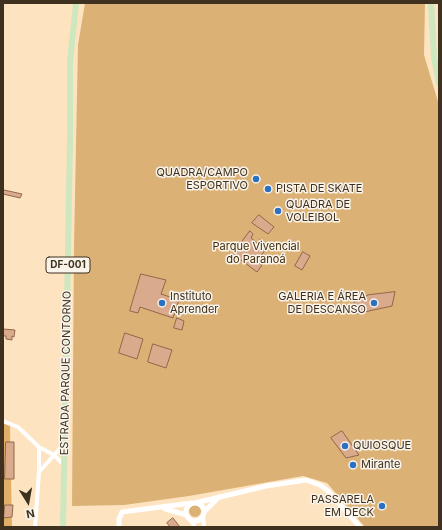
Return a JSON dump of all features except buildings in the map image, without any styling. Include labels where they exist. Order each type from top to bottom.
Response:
[{"type":"main road","name":"ESTRADA PARQUE CONTORNO","points":[[63,527],[70,62],[76,3]]},
{"type":"main road","points":[[431,3],[434,57],[439,84]]},
{"type":"street","points":[[3,421],[18,427],[39,447],[54,455],[64,465]]},
{"type":"street","points":[[39,472],[64,444]]},
{"type":"street","points":[[35,527],[39,472],[39,447]]},
{"type":"street","points":[[119,527],[122,512],[193,503],[266,486],[306,480],[320,484],[327,490],[360,527]]},
{"type":"street","points":[[160,508],[197,521],[220,497]]},
{"type":"street","points":[[195,527],[188,517],[187,507],[193,503],[200,504],[204,514],[204,527]]},
{"type":"green space","name":"Parque Vivencial do Paranoá","points":[[85,3],[425,3],[424,55],[439,105],[439,527],[365,527],[327,483],[303,476],[189,496],[124,505],[72,506],[74,246],[78,45]]},
{"type":"green space","points":[[193,505],[197,505],[201,511],[197,517],[193,517],[189,513],[189,509]]},
{"type":"shaded area","points":[[3,423],[10,426],[12,527],[3,527]]},
{"type":"place","name":"QUADRA/CAMPO ESPORTIVO","points":[[256,179]]},
{"type":"place","name":"PISTA DE SKATE","points":[[268,189]]},
{"type":"place","name":"QUADRA DE VOLEIBOL","points":[[278,211]]},
{"type":"place","name":"Instituto Aprender","points":[[162,303]]},
{"type":"place","name":"GALERIA E ÁREA DE DESCANSO","points":[[374,303]]},
{"type":"place","name":"QUIOSQUE","points":[[345,446]]},
{"type":"place","name":"Mirante","points":[[353,465]]},
{"type":"place","name":"PASSARELA EM DECK","points":[[382,506]]}]
